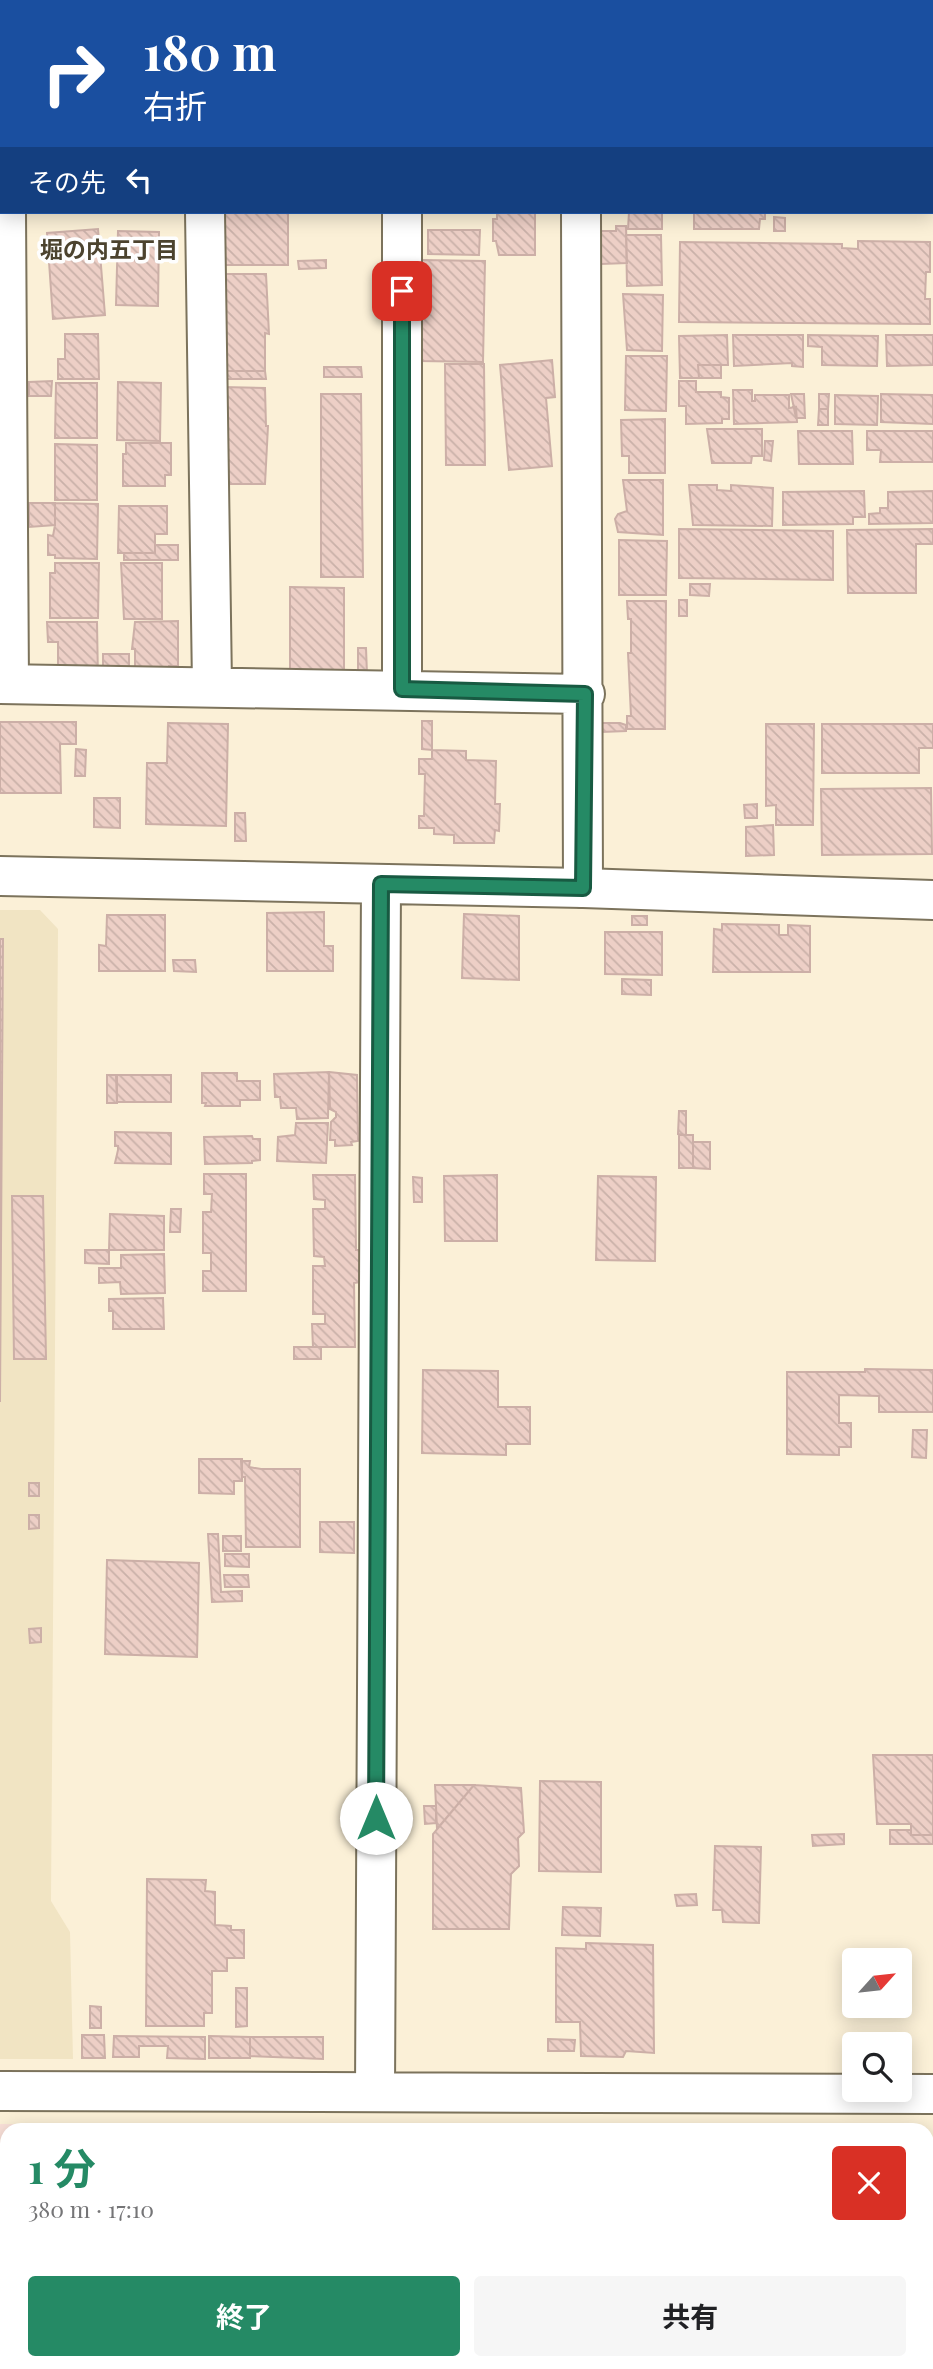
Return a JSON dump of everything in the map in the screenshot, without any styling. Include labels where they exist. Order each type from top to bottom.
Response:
[{"type":"street","points":[[6,214],[4,684],[212,685],[585,694]]},
{"type":"street","points":[[205,214],[212,685]]},
{"type":"street","points":[[402,214],[402,689]]},
{"type":"street","points":[[581,214],[585,694],[583,888]]},
{"type":"street","points":[[0,876],[583,888],[933,900]]},
{"type":"street","points":[[375,2092],[381,884]]},
{"type":"street","points":[[0,2091],[933,2094]]},
{"type":"shaded area","points":[[0,910],[40,910],[58,929],[51,1901],[70,1932],[73,2059],[0,2059]]},
{"type":"building","points":[[223,214],[288,214],[288,265],[223,265]]},
{"type":"building","points":[[497,214],[535,214],[535,255],[499,255],[496,241],[493,241],[493,219],[497,219]]},
{"type":"building","points":[[629,214],[662,214],[662,229],[628,229]]},
{"type":"building","points":[[694,214],[765,214],[765,219],[760,219],[759,229],[694,229]]},
{"type":"building","points":[[774,217],[785,218],[785,231],[774,231]]},
{"type":"building","points":[[616,226],[626,226],[627,263],[601,264],[601,231],[616,231]]},
{"type":"building","points":[[98,229],[105,315],[53,319],[47,233]]},
{"type":"building","points":[[428,230],[480,230],[479,255],[428,254]]},
{"type":"building","points":[[118,231],[159,232],[158,306],[116,305]]},
{"type":"building","points":[[626,235],[661,235],[662,285],[627,286]]},
{"type":"building","points":[[858,241],[930,242],[930,272],[926,272],[925,299],[930,299],[930,324],[679,322],[680,242],[842,244],[842,248],[858,249]]},
{"type":"building","points":[[326,260],[326,268],[299,269],[298,261]]},
{"type":"building","points":[[422,260],[485,261],[483,362],[420,361]]},
{"type":"building","points":[[223,274],[266,274],[269,334],[265,333],[265,371],[221,371]]},
{"type":"building","points":[[623,294],[663,295],[662,351],[627,350]]},
{"type":"building","points":[[65,334],[98,334],[99,379],[58,379],[58,359],[65,359]]},
{"type":"building","points":[[727,335],[728,365],[698,365],[699,378],[680,378],[679,336]]},
{"type":"building","points":[[733,335],[803,335],[803,367],[792,366],[792,363],[734,366]]},
{"type":"building","points":[[808,335],[878,336],[877,366],[822,365],[822,347],[808,346]]},
{"type":"building","points":[[886,335],[933,335],[933,365],[887,366]]},
{"type":"building","points":[[626,356],[667,356],[666,411],[625,410]]},
{"type":"building","points":[[552,360],[555,397],[546,398],[552,466],[509,470],[500,365]]},
{"type":"building","points":[[445,364],[484,364],[485,465],[446,465]]},
{"type":"building","points":[[698,365],[721,365],[721,378],[699,378]]},
{"type":"building","points":[[324,367],[361,367],[362,377],[324,377]]},
{"type":"building","points":[[226,371],[265,371],[266,379],[226,379]]},
{"type":"building","points":[[52,381],[51,396],[29,396],[29,382]]},
{"type":"building","points":[[679,381],[696,381],[696,392],[721,392],[721,397],[729,398],[729,419],[722,419],[722,423],[686,424],[686,406],[679,406]]},
{"type":"building","points":[[118,382],[161,383],[160,441],[117,440]]},
{"type":"building","points":[[56,383],[97,383],[97,438],[55,438]]},
{"type":"building","points":[[222,387],[265,388],[268,426],[265,484],[220,484]]},
{"type":"building","points":[[733,390],[752,390],[752,401],[755,401],[755,395],[789,395],[789,408],[796,407],[797,422],[734,424]]},
{"type":"building","points":[[321,394],[361,394],[363,577],[321,577]]},
{"type":"building","points":[[791,394],[804,394],[805,418],[796,418]]},
{"type":"building","points":[[819,394],[829,394],[828,409],[819,409]]},
{"type":"building","points":[[881,394],[933,395],[933,424],[881,422]]},
{"type":"building","points":[[835,395],[878,396],[877,425],[835,424]]},
{"type":"building","points":[[819,409],[828,409],[828,425],[818,425]]},
{"type":"building","points":[[665,419],[665,473],[629,473],[629,456],[622,456],[621,420]]},
{"type":"building","points":[[707,429],[762,429],[762,456],[752,456],[751,463],[712,463]]},
{"type":"building","points":[[798,431],[852,431],[853,464],[799,464]]},
{"type":"building","points":[[867,431],[933,431],[933,462],[880,462],[881,450],[867,450]]},
{"type":"building","points":[[765,441],[773,441],[771,461],[764,460]]},
{"type":"building","points":[[126,443],[171,443],[171,475],[165,475],[165,486],[123,486],[123,454],[126,454]]},
{"type":"building","points":[[55,444],[97,445],[97,500],[55,500]]},
{"type":"building","points":[[623,480],[663,480],[663,535],[618,532],[615,519],[618,514],[627,511]]},
{"type":"building","points":[[689,485],[717,485],[717,490],[731,491],[731,485],[773,488],[772,526],[693,525]]},
{"type":"building","points":[[864,491],[865,517],[853,517],[853,524],[783,525],[783,492]]},
{"type":"building","points":[[933,491],[933,523],[869,524],[869,514],[880,513],[880,508],[888,508],[888,492]]},
{"type":"building","points":[[29,503],[55,503],[55,525],[29,527]]},
{"type":"building","points":[[55,503],[98,504],[97,559],[55,558],[55,555],[48,555],[48,535],[53,536],[55,525]]},
{"type":"building","points":[[119,506],[167,506],[167,534],[155,534],[155,553],[118,553]]},
{"type":"building","points":[[679,529],[833,531],[833,580],[679,578]]},
{"type":"building","points":[[933,529],[933,544],[916,544],[916,593],[848,593],[847,530]]},
{"type":"building","points":[[619,540],[667,541],[666,595],[619,595]]},
{"type":"building","points":[[155,545],[178,545],[178,560],[124,560],[124,553],[155,553]]},
{"type":"building","points":[[55,563],[99,563],[98,618],[50,618],[50,573],[55,573]]},
{"type":"building","points":[[121,563],[162,563],[162,619],[124,619]]},
{"type":"building","points":[[690,584],[710,584],[709,596],[690,595]]},
{"type":"building","points":[[290,587],[344,588],[344,682],[290,681]]},
{"type":"building","points":[[679,600],[687,600],[687,616],[679,616]]},
{"type":"building","points":[[627,601],[666,601],[665,729],[627,729],[627,716],[631,716],[628,653],[631,653],[631,619],[628,619]]},
{"type":"building","points":[[178,621],[178,666],[169,666],[169,676],[135,676],[135,649],[132,649],[135,622]]},
{"type":"building","points":[[47,622],[97,622],[98,680],[58,680],[58,642],[48,642]]},
{"type":"building","points":[[358,648],[366,648],[367,674],[358,674]]},
{"type":"building","points":[[103,654],[129,654],[129,681],[103,681]]},
{"type":"building","points":[[422,721],[432,721],[432,750],[422,749]]},
{"type":"building","points":[[0,722],[76,722],[76,744],[60,744],[61,793],[0,793]]},
{"type":"building","points":[[168,723],[228,724],[226,826],[146,824],[147,763],[167,763]]},
{"type":"building","points":[[601,723],[620,723],[626,725],[626,731],[602,732]]},
{"type":"building","points":[[766,724],[814,724],[813,825],[776,825],[776,805],[766,806]]},
{"type":"building","points":[[822,724],[933,724],[933,748],[919,748],[919,773],[822,773]]},
{"type":"building","points":[[76,749],[86,750],[85,776],[75,776]]},
{"type":"building","points":[[432,750],[466,751],[466,760],[496,761],[495,804],[500,804],[499,831],[495,830],[494,843],[454,843],[454,835],[434,834],[434,828],[419,828],[419,816],[424,816],[425,774],[419,774],[419,759],[432,759]]},
{"type":"building","points":[[931,788],[932,854],[822,855],[821,789]]},
{"type":"building","points":[[94,798],[120,798],[120,828],[94,827]]},
{"type":"building","points":[[757,804],[757,818],[745,818],[744,805]]},
{"type":"building","points":[[235,813],[245,813],[246,841],[235,841]]},
{"type":"building","points":[[773,825],[774,855],[746,856],[746,827]]},
{"type":"building","points":[[324,912],[324,946],[333,946],[333,971],[267,971],[267,913]]},
{"type":"building","points":[[464,914],[519,916],[519,980],[462,978]]},
{"type":"building","points":[[107,915],[165,915],[165,971],[99,971],[99,945],[106,946]]},
{"type":"building","points":[[632,916],[647,916],[647,925],[632,925]]},
{"type":"building","points":[[722,924],[779,925],[779,935],[788,935],[788,925],[810,926],[810,972],[713,972],[714,929],[722,930]]},
{"type":"building","points":[[605,932],[662,932],[662,975],[605,974]]},
{"type":"building","points":[[0,939],[3,939],[0,1402]]},
{"type":"building","points":[[173,960],[195,960],[196,972],[174,971]]},
{"type":"building","points":[[622,979],[651,980],[651,995],[622,994]]},
{"type":"building","points":[[329,1072],[357,1075],[358,1141],[351,1142],[352,1145],[335,1146],[335,1140],[330,1140],[331,1122],[336,1117],[336,1112],[330,1109]]},
{"type":"building","points":[[329,1072],[328,1118],[297,1119],[296,1108],[281,1108],[280,1097],[275,1097],[274,1074]]},
{"type":"building","points":[[202,1073],[237,1073],[237,1081],[260,1081],[260,1100],[240,1100],[240,1106],[205,1106],[206,1103],[202,1103]]},
{"type":"building","points":[[107,1075],[116,1075],[117,1103],[107,1103]]},
{"type":"building","points":[[117,1075],[171,1075],[171,1102],[117,1102]]},
{"type":"building","points":[[679,1111],[686,1111],[686,1135],[678,1134]]},
{"type":"building","points":[[296,1123],[328,1123],[326,1163],[277,1161],[278,1137],[295,1135]]},
{"type":"building","points":[[115,1132],[171,1133],[171,1164],[115,1163],[118,1146],[115,1146]]},
{"type":"building","points":[[679,1135],[693,1135],[693,1168],[679,1168]]},
{"type":"building","points":[[252,1136],[253,1139],[260,1139],[260,1160],[252,1163],[205,1164],[204,1137]]},
{"type":"building","points":[[693,1142],[710,1142],[710,1169],[693,1168]]},
{"type":"building","points":[[204,1174],[246,1174],[246,1291],[203,1291],[203,1271],[211,1271],[211,1253],[203,1253],[203,1212],[211,1212],[212,1194],[204,1194]]},
{"type":"building","points":[[313,1175],[355,1175],[356,1250],[361,1250],[361,1282],[354,1283],[355,1347],[313,1347],[312,1324],[325,1324],[325,1314],[313,1314],[313,1266],[325,1266],[324,1257],[314,1256],[313,1209],[325,1209],[325,1200],[314,1199]]},
{"type":"building","points":[[497,1175],[497,1241],[445,1241],[444,1176]]},
{"type":"building","points":[[598,1176],[656,1177],[655,1261],[596,1260]]},
{"type":"building","points":[[413,1177],[422,1178],[422,1202],[414,1202]]},
{"type":"building","points":[[12,1196],[43,1196],[46,1359],[14,1359]]},
{"type":"building","points":[[171,1209],[181,1209],[180,1232],[170,1232]]},
{"type":"building","points":[[110,1214],[164,1216],[164,1250],[109,1250]]},
{"type":"building","points":[[85,1250],[109,1250],[109,1264],[85,1263]]},
{"type":"building","points":[[164,1254],[165,1293],[121,1294],[120,1282],[99,1283],[99,1268],[121,1268],[121,1255]]},
{"type":"building","points":[[163,1298],[164,1329],[113,1329],[113,1311],[109,1311],[109,1299]]},
{"type":"building","points":[[294,1347],[321,1347],[321,1359],[294,1359]]},
{"type":"building","points":[[865,1369],[933,1370],[933,1412],[879,1412],[879,1396],[839,1395],[839,1423],[851,1423],[851,1447],[839,1447],[839,1455],[787,1454],[787,1372],[865,1372]]},
{"type":"building","points":[[423,1370],[498,1371],[498,1407],[530,1407],[530,1444],[506,1444],[506,1455],[422,1453]]},
{"type":"building","points":[[913,1430],[927,1430],[926,1458],[912,1457]]},
{"type":"building","points":[[199,1459],[242,1459],[242,1481],[234,1481],[234,1494],[199,1493]]},
{"type":"building","points":[[241,1461],[250,1461],[249,1467],[261,1469],[300,1469],[300,1547],[246,1547],[245,1477],[242,1477]]},
{"type":"building","points":[[29,1483],[39,1483],[39,1496],[29,1496]]},
{"type":"building","points":[[29,1515],[39,1515],[39,1528],[29,1529]]},
{"type":"building","points":[[320,1522],[354,1522],[354,1553],[320,1552]]},
{"type":"building","points":[[208,1534],[218,1534],[221,1592],[242,1591],[242,1601],[212,1602]]},
{"type":"building","points":[[223,1536],[241,1536],[241,1551],[223,1551]]},
{"type":"building","points":[[225,1554],[249,1554],[249,1567],[225,1566]]},
{"type":"building","points":[[107,1560],[199,1563],[197,1657],[105,1654]]},
{"type":"building","points":[[224,1575],[248,1575],[249,1587],[225,1587]]},
{"type":"building","points":[[41,1628],[41,1642],[30,1643],[29,1629]]},
{"type":"building","points":[[873,1755],[933,1755],[933,1835],[911,1835],[911,1824],[877,1824]]},
{"type":"building","points":[[540,1781],[601,1782],[601,1872],[539,1871]]},
{"type":"building","points":[[435,1785],[474,1785],[437,1829],[436,1806]]},
{"type":"building","points":[[474,1785],[521,1788],[524,1832],[518,1838],[519,1866],[511,1874],[509,1929],[433,1929],[433,1834]]},
{"type":"building","points":[[424,1806],[436,1806],[436,1823],[425,1824]]},
{"type":"building","points":[[890,1830],[911,1830],[911,1835],[933,1835],[933,1844],[890,1844]]},
{"type":"building","points":[[844,1834],[844,1844],[813,1846],[812,1835]]},
{"type":"building","points":[[715,1846],[761,1847],[759,1923],[723,1922],[722,1910],[713,1910]]},
{"type":"building","points":[[147,1879],[206,1880],[205,1891],[215,1892],[215,1925],[231,1926],[231,1930],[244,1930],[244,1958],[227,1958],[227,1971],[212,1971],[212,2013],[204,2013],[204,2026],[146,2026]]},
{"type":"building","points":[[696,1894],[697,1905],[677,1906],[675,1895]]},
{"type":"building","points":[[563,1907],[601,1908],[600,1936],[562,1935]]},
{"type":"building","points":[[586,1943],[653,1945],[654,2053],[626,2051],[623,2057],[581,2056],[580,2022],[556,2022],[556,1948],[586,1949]]},
{"type":"building","points":[[236,1988],[247,1988],[247,2026],[236,2027]]},
{"type":"building","points":[[90,2006],[101,2007],[101,2028],[90,2028]]},
{"type":"building","points":[[82,2035],[104,2035],[105,2058],[82,2058]]},
{"type":"building","points":[[114,2036],[205,2037],[205,2059],[167,2058],[168,2046],[139,2046],[139,2057],[113,2057]]},
{"type":"building","points":[[209,2036],[250,2037],[250,2058],[209,2058]]},
{"type":"building","points":[[250,2037],[323,2037],[323,2059],[250,2056]]},
{"type":"building","points":[[548,2039],[575,2040],[574,2051],[548,2051]]},
{"type":"district","name":"堀の内五丁目","points":[[109,248]]},
{"type":"route","points":[[376,1818],[381,884],[583,888],[585,694],[402,689],[402,291]]}]
